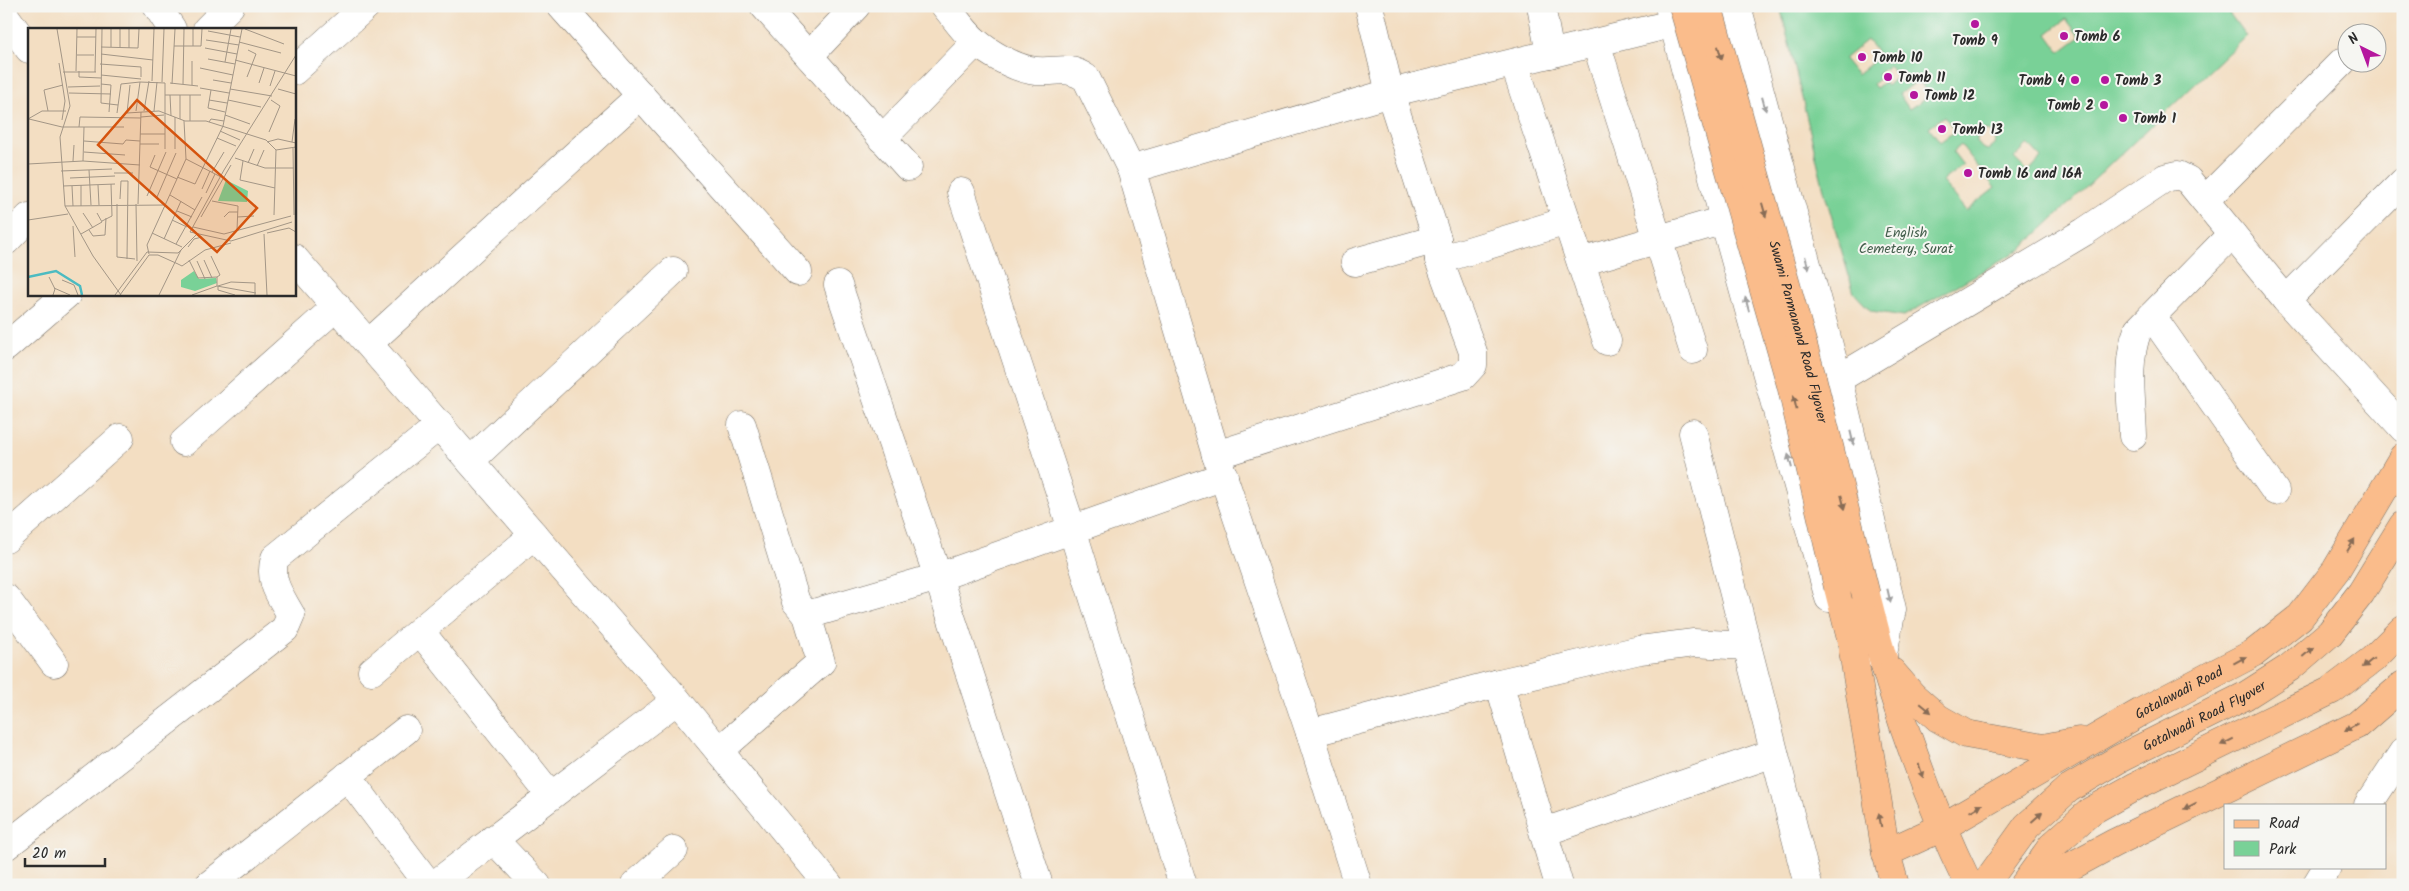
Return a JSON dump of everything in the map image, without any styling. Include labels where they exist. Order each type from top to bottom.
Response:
[{"type":"main road","name":"Swami Parmanand Road Flyover","points":[[1708,6],[1813,381],[1882,659],[1941,828],[1968,885]]},
{"type":"main road","name":"Swami Parmanand Road Flyover","points":[[1675,13],[1791,384],[1851,639],[1886,853],[1895,885]]},
{"type":"main road","name":"Gotalawadi Road","points":[[1886,853],[1941,828],[2141,712],[2254,653],[2300,617],[2336,570],[2403,457]]},
{"type":"main road","name":"Gotalwadi Road Flyover","points":[[1988,885],[1991,876],[2027,826],[2068,789],[2119,759],[2245,696],[2289,668],[2330,633],[2361,593],[2403,525]]},
{"type":"main road","points":[[2024,885],[2052,846],[2090,811],[2136,786],[2332,690],[2373,659],[2403,629]]},
{"type":"main road","points":[[1882,659],[1912,695],[1938,718],[1966,734],[2006,743],[2043,748],[2084,740],[2141,712]]},
{"type":"main road","points":[[2036,885],[2114,843],[2357,725],[2403,685]]},
{"type":"main road","points":[[2068,885],[2114,843]]},
{"type":"street","points":[[157,6],[171,28]]},
{"type":"street","points":[[208,28],[230,6]]},
{"type":"street","points":[[295,70],[366,6]]},
{"type":"street","points":[[561,6],[798,272]]},
{"type":"street","points":[[764,6],[908,167]]},
{"type":"street","points":[[809,56],[856,6]]},
{"type":"street","points":[[945,6],[976,42],[1001,58],[1030,70],[1062,69],[1076,71],[1086,78],[1131,169],[1220,466],[1310,733],[1358,885]]},
{"type":"street","points":[[807,616],[938,577],[1072,529],[1220,466],[1463,376],[1474,365],[1473,352],[1438,250],[1390,93],[1369,6]]},
{"type":"street","points":[[1541,6],[1550,54]]},
{"type":"street","points":[[1131,169],[1390,93],[1596,44],[1675,13],[1737,7],[1838,379],[1892,609],[1882,659]]},
{"type":"street","points":[[1675,13],[1724,220],[1827,595],[1851,639]]},
{"type":"street","points":[[6,17],[28,48]]},
{"type":"street","points":[[882,139],[976,42]]},
{"type":"street","points":[[1596,44],[1693,350]]},
{"type":"street","points":[[1514,63],[1607,341]]},
{"type":"street","points":[[2205,200],[2336,68]]},
{"type":"street","points":[[369,343],[641,96]]},
{"type":"street","points":[[1838,379],[2084,232],[2165,178],[2178,175],[2188,180],[2286,300],[2403,428]]},
{"type":"street","points":[[2286,300],[2403,182]]},
{"type":"street","points":[[960,192],[1072,529],[1184,885]]},
{"type":"street","points":[[6,241],[28,217]]},
{"type":"street","points":[[1581,262],[1724,220]]},
{"type":"street","points":[[1355,262],[1438,250],[1567,221]]},
{"type":"street","points":[[2133,436],[2132,344],[2138,330],[2232,234]]},
{"type":"street","points":[[295,259],[676,700],[829,885]]},
{"type":"street","points":[[470,461],[673,271]]},
{"type":"street","points":[[838,285],[938,577],[1039,885]]},
{"type":"street","points":[[6,347],[66,295]]},
{"type":"street","points":[[184,442],[337,306]]},
{"type":"street","points":[[2152,316],[2275,491]]},
{"type":"street","points":[[6,846],[286,629],[291,615],[274,583],[271,571],[275,558],[440,425]]},
{"type":"street","points":[[719,751],[821,662],[807,616],[796,602],[742,425]]},
{"type":"street","points":[[1693,433],[1808,885]]},
{"type":"street","points":[[6,539],[120,438]]},
{"type":"street","points":[[372,671],[534,535]]},
{"type":"street","points":[[6,598],[54,663]]},
{"type":"street","points":[[420,630],[551,796]]},
{"type":"street","points":[[1310,733],[1499,683],[1640,650],[1694,643],[1747,646]]},
{"type":"street","points":[[1499,683],[1559,885]]},
{"type":"street","points":[[434,885],[676,700]]},
{"type":"street","points":[[209,885],[406,730]]},
{"type":"street","points":[[2369,804],[2403,752]]},
{"type":"street","points":[[1544,832],[1774,753]]},
{"type":"street","points":[[347,776],[428,885]]},
{"type":"street","points":[[493,840],[537,885]]},
{"type":"street","points":[[635,885],[674,850]]},
{"type":"street","points":[[2316,885],[2326,868]]},
{"type":"green space","name":"English Cemetery, Surat","points":[[1780,6],[2224,6],[2246,36],[2021,249],[1904,316],[1871,311],[1854,293],[1825,194]],"holes":[[[2066,19],[2080,37],[2060,52],[2047,34]],[[1867,40],[1880,56],[1857,75],[1844,59]],[[1889,65],[1898,76],[1887,86],[1884,82],[1876,88],[1873,84],[1880,78],[1878,74]],[[1919,80],[1929,96],[1909,109],[1899,94]],[[1944,116],[1955,131],[1940,142],[1929,127]],[[1983,130],[1989,130],[1996,139],[1994,145],[1988,150],[1982,148],[1977,142],[1977,136]],[[2028,144],[2041,158],[2028,172],[2014,158]],[[1961,145],[1995,188],[1966,211],[1942,181],[1963,165],[1953,152]]]},
{"type":"place","name":"Tomb 9","points":[[1975,24]]},
{"type":"place","name":"Tomb 6","points":[[2064,36]]},
{"type":"place","name":"Tomb 10","points":[[1862,57]]},
{"type":"place","name":"Tomb 11","points":[[1888,77]]},
{"type":"place","name":"Tomb 4","points":[[2075,80]]},
{"type":"place","name":"Tomb 3","points":[[2105,80]]},
{"type":"place","name":"Tomb 12","points":[[1914,95]]},
{"type":"place","name":"Tomb 2","points":[[2104,105]]},
{"type":"place","name":"Tomb 1","points":[[2123,118]]},
{"type":"place","name":"Tomb 13","points":[[1942,129]]},
{"type":"place","name":"Tomb 16 and 16A","points":[[1968,173]]}]
